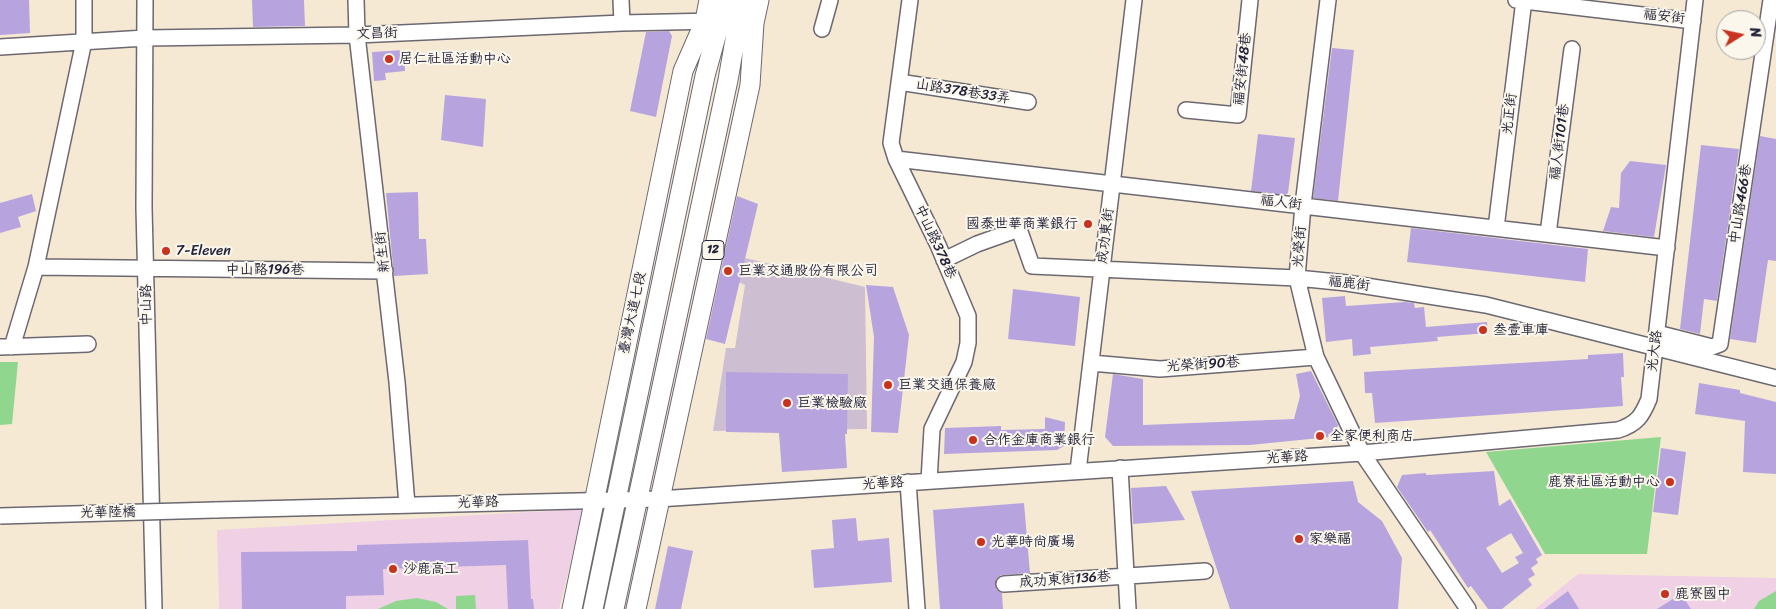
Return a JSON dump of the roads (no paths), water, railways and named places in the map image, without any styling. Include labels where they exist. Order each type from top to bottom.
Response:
[{"type":"main road","name":"臺灣大道七段","points":[[636,609],[658,499],[750,85],[729,22],[709,0]]},
{"type":"main road","name":"12","points":[[726,0],[729,22]]},
{"type":"main road","name":"12","points":[[729,22],[742,0]]},
{"type":"main road","name":"臺灣大道七段","points":[[572,609],[683,71],[729,22],[759,0]]},
{"type":"main road","name":"臺灣大道七段","points":[[593,609],[705,76],[729,22]]},
{"type":"main road","name":"臺灣大道七段","points":[[614,609],[728,80],[729,22]]},
{"type":"main road","points":[[637,499],[652,527]]},
{"type":"street","points":[[84,0],[84,41],[36,268],[6,347],[88,344]]},
{"type":"street","name":"中山路","points":[[145,0],[146,269],[154,609]]},
{"type":"street","name":"新生街","points":[[356,0],[357,35],[385,271],[407,505]]},
{"type":"street","points":[[621,0],[622,23]]},
{"type":"street","points":[[822,29],[830,0]]},
{"type":"street","name":"中山路378巷","points":[[910,0],[892,143],[896,159],[944,260],[968,316],[968,343],[964,362],[932,429],[929,481]]},
{"type":"street","name":"成功東街","points":[[1078,471],[1134,0]]},
{"type":"street","name":"福安街48巷","points":[[1186,110],[1238,115],[1250,0]]},
{"type":"street","name":"光榮街","points":[[1328,0],[1303,206],[1297,278],[1316,356],[1362,453]]},
{"type":"street","name":"福安街","points":[[1521,0],[1693,21]]},
{"type":"street","name":"光正街","points":[[1496,228],[1521,0]]},
{"type":"street","name":"光大路","points":[[1362,453],[1618,430],[1633,426],[1642,415],[1650,399],[1695,0]]},
{"type":"street","name":"中山路466巷","points":[[1656,341],[1712,347],[1720,344],[1771,0]]},
{"type":"street","name":"文昌街","points":[[0,47],[145,38],[357,35],[622,23],[729,22]]},
{"type":"street","name":"福人街101巷","points":[[1548,234],[1572,49]]},
{"type":"street","name":"山路378巷33弄","points":[[899,82],[1028,102]]},
{"type":"street","name":"福人街","points":[[896,159],[1667,248]]},
{"type":"street","name":"福鹿街","points":[[944,260],[977,244],[1019,229],[1032,266],[1347,282],[1486,305],[1656,341],[1776,378]]},
{"type":"street","name":"中山路196巷","points":[[36,268],[385,271]]},
{"type":"street","name":"光榮街90巷","points":[[1091,364],[1160,369],[1316,356]]},
{"type":"street","points":[[1362,453],[1466,608]]},
{"type":"street","name":"光華路","points":[[215,510],[658,499],[1362,453]]},
{"type":"street","points":[[1120,468],[1128,609]]},
{"type":"street","points":[[908,482],[917,609]]},
{"type":"street","name":"光華陸橋","points":[[0,516],[215,510]]},
{"type":"street","name":"成功東街136巷","points":[[1004,584],[1205,571]]},
{"type":"place","name":"居仁社區活動中心","points":[[389,59]]},
{"type":"place","name":"國泰世華商業銀行","points":[[1088,224]]},
{"type":"place","name":"7-Eleven","points":[[166,251]]},
{"type":"place","name":"巨業交通股份有限公司","points":[[728,271]]},
{"type":"place","name":"叁壹車庫","points":[[1483,330]]},
{"type":"place","name":"巨業交通保養廠","points":[[888,385]]},
{"type":"place","name":"巨業檢驗廠","points":[[787,403]]},
{"type":"place","name":"全家便利商店","points":[[1320,436]]},
{"type":"place","name":"合作金庫商業銀行","points":[[973,440]]},
{"type":"place","name":"鹿寮社區活動中心","points":[[1670,482]]},
{"type":"place","name":"家樂福","points":[[1299,539]]},
{"type":"place","name":"光華時尚廣場","points":[[981,542]]},
{"type":"place","name":"沙鹿高工","points":[[393,569]]},
{"type":"place","name":"鹿寮國中","points":[[1665,594]]}]
